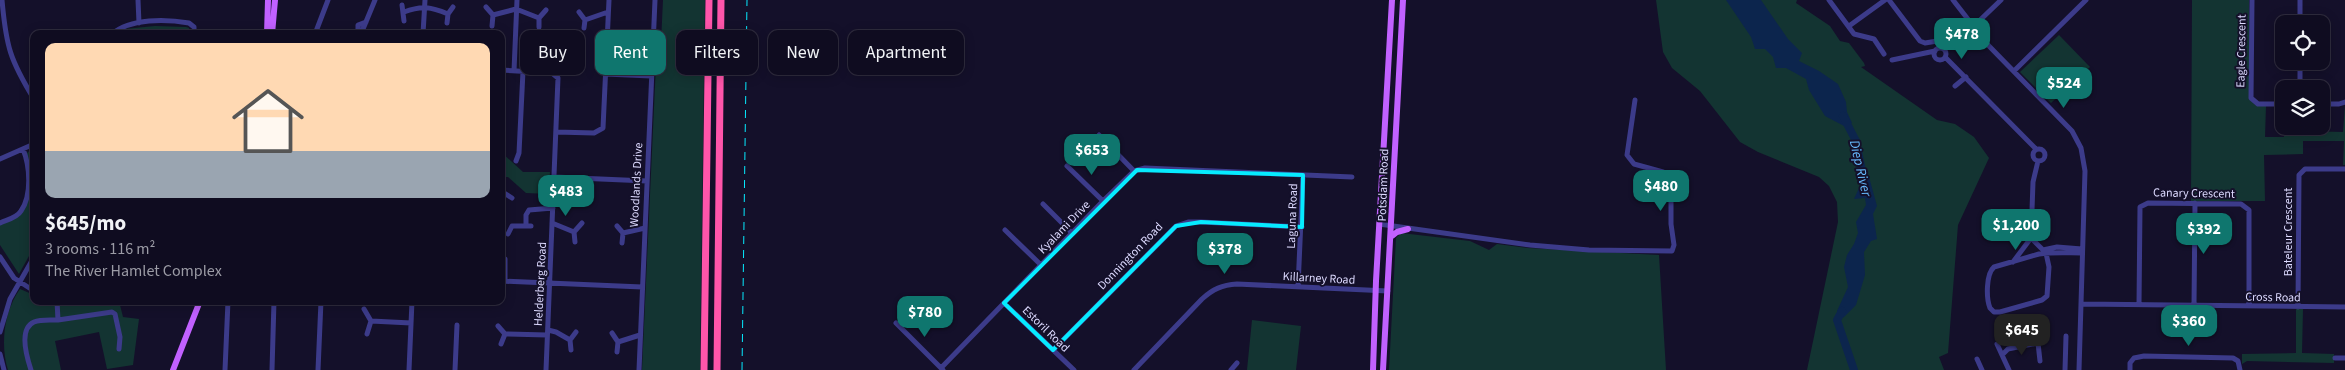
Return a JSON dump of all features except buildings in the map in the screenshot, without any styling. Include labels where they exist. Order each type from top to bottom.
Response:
[{"type":"highway","points":[[704,370],[709,0]]},
{"type":"highway","points":[[717,370],[721,0]]},
{"type":"main road","points":[[267,30],[268,0]]},
{"type":"main road","points":[[272,30],[274,0]]},
{"type":"main road","name":"Potsdam Road","points":[[1373,370],[1375,291],[1392,0]]},
{"type":"main road","name":"Potsdam Road","points":[[1383,370],[1392,236],[1403,0]]},
{"type":"main road","points":[[1392,236],[1397,232],[1408,229]]},
{"type":"main road","points":[[173,370],[198,305]]},
{"type":"street","points":[[2,0],[6,42],[14,65],[30,89]]},
{"type":"street","points":[[138,0],[139,23]]},
{"type":"street","points":[[317,30],[328,0]]},
{"type":"street","points":[[366,22],[375,0]]},
{"type":"street","points":[[423,30],[425,0]]},
{"type":"street","points":[[514,71],[517,0]]},
{"type":"street","points":[[607,30],[609,0]]},
{"type":"street","name":"Woodlands Drive","points":[[639,370],[654,0]]},
{"type":"street","points":[[1848,26],[1887,0],[1922,43],[1956,38],[1973,26],[2001,0]]},
{"type":"street","points":[[1953,0],[1988,45],[2068,127],[2081,148],[2085,171],[2079,370]]},
{"type":"street","points":[[2014,71],[2086,0]]},
{"type":"street","name":"Eagle Crescent","points":[[2252,0],[2251,96],[2254,102],[2258,104],[2275,104]]},
{"type":"street","points":[[2300,0],[2300,15]]},
{"type":"street","points":[[1832,1],[1855,35],[1874,40],[1884,54]]},
{"type":"street","points":[[402,5],[404,21]]},
{"type":"street","points":[[404,12],[424,6],[448,14]]},
{"type":"street","points":[[447,23],[448,14],[454,7]]},
{"type":"street","points":[[486,7],[492,16],[492,26]]},
{"type":"street","points":[[492,16],[516,9],[540,18]]},
{"type":"street","points":[[539,27],[540,18],[546,10]]},
{"type":"street","points":[[580,12],[585,20],[584,28]]},
{"type":"street","points":[[585,20],[608,12]]},
{"type":"street","points":[[118,30],[122,27],[139,23],[187,22],[193,26],[194,30]]},
{"type":"street","points":[[1892,60],[1938,49],[1944,50],[1946,53],[1945,57],[2036,149],[2042,150],[2045,155],[2043,159],[2038,161]]},
{"type":"street","points":[[505,70],[520,71]]},
{"type":"street","points":[[516,161],[519,153],[523,75]]},
{"type":"street","name":"Helderberg Road","points":[[546,370],[557,75]]},
{"type":"street","points":[[556,132],[594,133],[602,130],[605,75]]},
{"type":"street","points":[[628,75],[651,76]]},
{"type":"street","points":[[1955,86],[1966,77]]},
{"type":"street","points":[[1379,224],[1530,245],[1589,250],[1672,251],[1674,245],[1671,224],[1671,192],[1666,176],[1663,172],[1634,164],[1627,155],[1635,100]]},
{"type":"street","points":[[2330,104],[2345,102]]},
{"type":"street","points":[[1099,135],[1134,171],[1145,168],[1352,177]]},
{"type":"street","points":[[0,160],[30,146]]},
{"type":"street","points":[[0,223],[18,214],[23,206],[27,190],[28,171],[23,149]]},
{"type":"street","points":[[2013,262],[2031,238],[2033,182],[2038,161],[2033,154],[2036,149]]},
{"type":"street","points":[[1067,166],[1103,201]]},
{"type":"street","name":"Bateleur Crescent","points":[[2298,307],[2299,175],[2302,170],[2310,168],[2345,169]]},
{"type":"street","name":"Kyalami Drive","points":[[942,369],[1134,171]]},
{"type":"street","name":"Laguna Road","points":[[1298,287],[1303,175]]},
{"type":"street","points":[[554,177],[647,181]]},
{"type":"street","points":[[505,194],[512,198]]},
{"type":"street","name":"Canary Crescent","points":[[2139,305],[2140,207],[2148,203],[2195,203],[2241,204],[2249,210],[2249,306]]},
{"type":"street","points":[[2194,306],[2195,203]]},
{"type":"street","points":[[1043,204],[1072,233]]},
{"type":"street","points":[[508,234],[512,226],[528,226],[527,212],[531,208],[553,208]]},
{"type":"street","name":"Donnington Road","points":[[1053,350],[1176,226],[1188,222],[1201,222],[1302,227]]},
{"type":"street","points":[[552,223],[574,232]]},
{"type":"street","points":[[575,242],[574,232],[582,223]]},
{"type":"street","points":[[617,226],[623,234],[622,242]]},
{"type":"street","points":[[623,234],[645,228]]},
{"type":"street","points":[[1006,230],[1041,265]]},
{"type":"street","points":[[2031,238],[2045,251],[2049,267],[2048,293],[2046,298],[2000,312],[1994,312],[1988,305],[1990,272],[1994,267],[2039,254],[2045,251],[2057,247],[2082,251]]},
{"type":"street","points":[[0,257],[19,282],[30,289]]},
{"type":"street","points":[[0,332],[10,299],[30,264]]},
{"type":"street","points":[[505,281],[642,287]]},
{"type":"street","name":"Killarney Road","points":[[1134,370],[1211,291],[1224,286],[1237,284],[1388,291]]},
{"type":"street","name":"Estoril Road","points":[[1004,303],[1074,370]]},
{"type":"street","name":"Cross Road","points":[[2081,304],[2345,307]]},
{"type":"street","points":[[57,305],[58,320]]},
{"type":"street","points":[[225,370],[228,305]]},
{"type":"street","points":[[272,370],[274,305]]},
{"type":"street","points":[[318,370],[321,305]]},
{"type":"street","points":[[409,370],[412,305]]},
{"type":"street","points":[[364,309],[371,321],[367,334]]},
{"type":"street","points":[[31,370],[25,344],[28,328],[36,321],[58,320],[112,312],[115,314],[120,337],[119,349]]},
{"type":"street","points":[[371,321],[411,323]]},
{"type":"street","points":[[896,322],[942,369]]},
{"type":"street","points":[[455,370],[457,325]]},
{"type":"street","points":[[498,326],[504,334]]},
{"type":"street","points":[[504,334],[556,332],[570,340]]},
{"type":"street","points":[[571,350],[570,340],[576,332]]},
{"type":"street","points":[[612,333],[618,342],[617,352]]},
{"type":"street","points":[[501,344],[504,334]]},
{"type":"street","points":[[618,342],[640,334]]},
{"type":"street","points":[[2064,370],[2066,336]]},
{"type":"street","points":[[2002,355],[2008,349],[2036,342],[2040,346],[2040,361]]},
{"type":"street","points":[[1997,344],[2009,370]]},
{"type":"street","points":[[0,354],[4,370]]},
{"type":"street","points":[[2130,370],[2130,363],[2134,358],[2144,356],[2233,358],[2238,361],[2240,370]]},
{"type":"street","points":[[2335,358],[2345,358]]},
{"type":"street","points":[[1977,360],[1982,370]]},
{"type":"street","points":[[1230,370],[1238,363]]},
{"type":"highlighted area","points":[[1137,170],[1303,175],[1302,227],[1201,222],[1176,226],[1053,350],[1004,303]]},
{"type":"green space","points":[[663,0],[705,0],[705,30],[676,30],[676,75],[704,75],[700,370],[642,370],[655,75],[666,75],[666,30],[662,30]]},
{"type":"green space","points":[[1656,0],[1797,0],[1796,3],[1830,26],[1840,41],[1849,43],[1864,63],[1865,66],[1861,67],[1937,120],[1955,124],[1974,137],[1989,158],[1958,225],[1948,353],[1939,357],[1944,370],[1807,370],[1838,222],[1837,202],[1829,186],[1819,177],[1758,152],[1740,142],[1700,91],[1672,68],[1663,52]]},
{"type":"green space","points":[[2192,0],[2249,0],[2249,96],[2254,104],[2266,106],[2265,137],[2330,135],[2330,132],[2343,132],[2345,105],[2345,165],[2343,165],[2344,141],[2303,141],[2303,154],[2264,155],[2265,201],[2191,201]]},
{"type":"green space","points":[[155,26],[186,27],[189,30],[123,30]]},
{"type":"green space","points":[[2059,35],[2090,67],[2051,103],[2020,72]]},
{"type":"green space","points":[[30,150],[30,254],[19,274],[0,245],[0,225],[19,216],[29,190],[27,153]]},
{"type":"green space","points":[[505,156],[523,172],[550,172],[549,194],[526,193],[508,177],[505,177]]},
{"type":"green space","points":[[1401,233],[1470,241],[1489,250],[1497,244],[1528,248],[1659,255],[1666,370],[1389,370],[1396,238]]},
{"type":"green space","points":[[20,289],[30,293],[30,305],[120,305],[123,317],[139,319],[133,365],[107,369],[99,332],[55,341],[61,370],[8,370],[4,350],[5,328],[10,307]]},
{"type":"green space","points":[[2296,309],[2303,309],[2302,353],[2334,354],[2334,363],[2247,361],[2242,364],[2242,354],[2296,353]]},
{"type":"green space","points":[[1252,320],[1301,326],[1296,370],[1247,370]]},
{"type":"water","points":[[1726,0],[1761,0],[1788,39],[1802,53],[1799,61],[1819,71],[1838,84],[1852,123],[1844,126],[1825,116],[1809,90],[1806,79],[1786,68],[1776,68],[1773,57],[1765,49],[1755,49],[1751,37]]},
{"type":"water","points":[[1864,177],[1869,177],[1877,206],[1873,214],[1877,239],[1871,241],[1864,252],[1865,275],[1856,305],[1844,317],[1837,320],[1837,311],[1848,287],[1844,267],[1847,255],[1858,233],[1856,222],[1866,205],[1865,198],[1854,199]]},
{"type":"waterway","name":"Diep River","points":[[1843,116],[1856,141],[1865,186]]},
{"type":"waterway","name":"Diep River","points":[[1842,311],[1837,320],[1854,370]]},
{"type":"railway","points":[[742,370],[747,0]]}]
